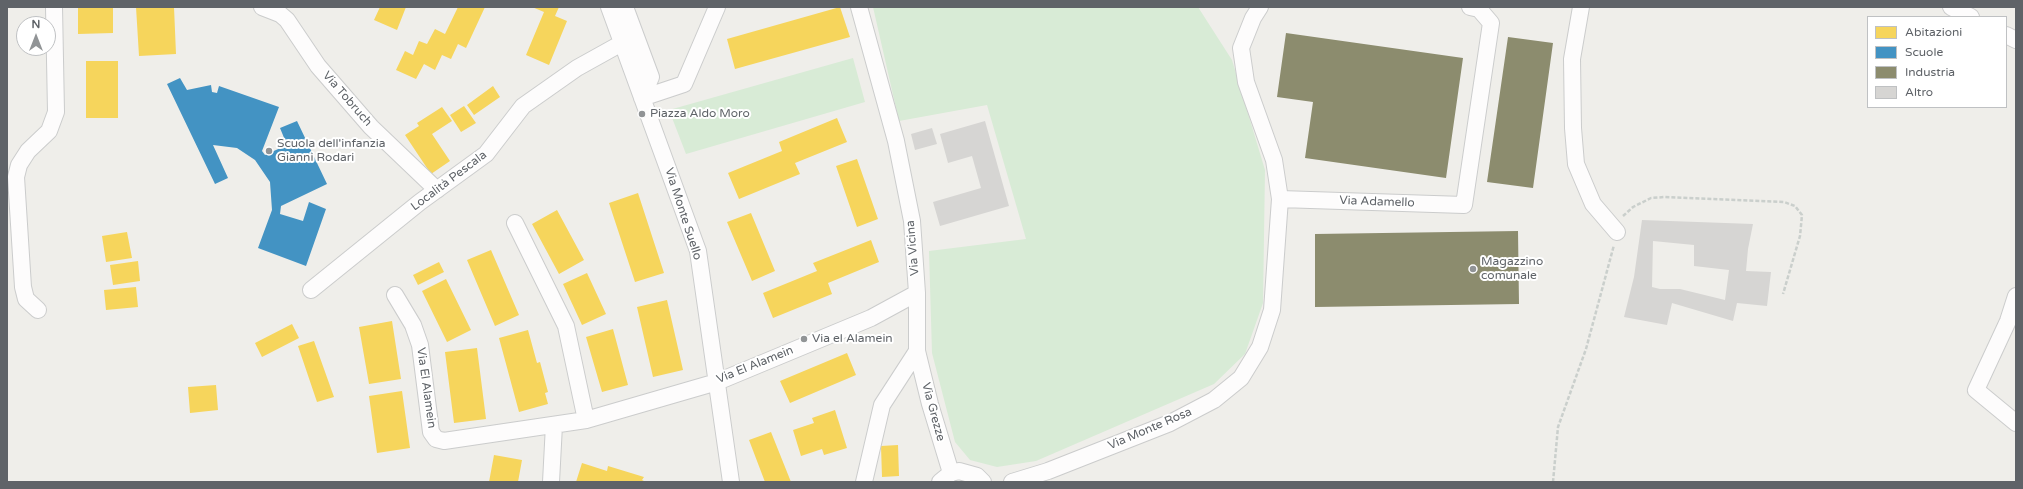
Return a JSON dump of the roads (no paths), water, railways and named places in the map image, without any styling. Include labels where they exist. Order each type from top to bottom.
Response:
[{"type":"street","points":[[38,310],[26,299],[23,287],[16,177],[19,165],[28,151],[49,131],[56,112],[54,7]]},
{"type":"street","name":"Via Tobruch","points":[[262,7],[280,14],[286,20],[318,66],[371,127],[437,190]]},
{"type":"street","name":"Via Monte Suello","points":[[609,7],[698,251],[730,482]]},
{"type":"street","points":[[625,7],[651,77],[642,98]]},
{"type":"street","points":[[642,98],[684,84],[717,7]]},
{"type":"street","name":"Via Vicina","points":[[859,7],[897,148],[912,221],[917,292],[917,351]]},
{"type":"street","points":[[1260,7],[1253,18],[1241,48],[1246,82],[1274,160],[1280,199]]},
{"type":"street","name":"Via Adamello","points":[[1280,199],[1464,205],[1491,23],[1479,9],[1470,7]]},
{"type":"street","points":[[1581,7],[1572,59],[1573,128],[1576,164],[1593,204],[1617,232]]},
{"type":"street","points":[[1951,7],[1969,16]]},
{"type":"street","points":[[2007,36],[2016,40]]},
{"type":"street","name":"Località Pescala","points":[[311,290],[437,190],[486,154],[523,106],[577,68],[622,43]]},
{"type":"street","name":"Via Monte Rosa","points":[[1012,482],[1048,471],[1170,424],[1214,400],[1241,378],[1260,347],[1272,310],[1280,199]]},
{"type":"street","points":[[515,223],[566,326],[586,420]]},
{"type":"street","name":"Via El Alamein","points":[[395,295],[413,325],[420,345],[431,432],[436,439],[444,441],[586,420],[717,382],[870,318],[917,292]]},
{"type":"street","points":[[2016,296],[2008,321],[1976,390],[2016,423]]},
{"type":"street","points":[[864,482],[882,405],[917,351]]},
{"type":"street","name":"Via Grezze","points":[[917,351],[946,478],[959,471],[968,472],[977,476],[983,482]]},
{"type":"street","points":[[551,482],[554,424]]},
{"type":"place","name":"Piazza Aldo Moro","points":[[642,114]]},
{"type":"place","name":"Scuola dell'infanzia Gianni Rodari","points":[[269,151]]},
{"type":"place","name":"Magazzino comunale","points":[[1473,269]]},
{"type":"place","name":"Via el Alamein","points":[[804,339]]}]
